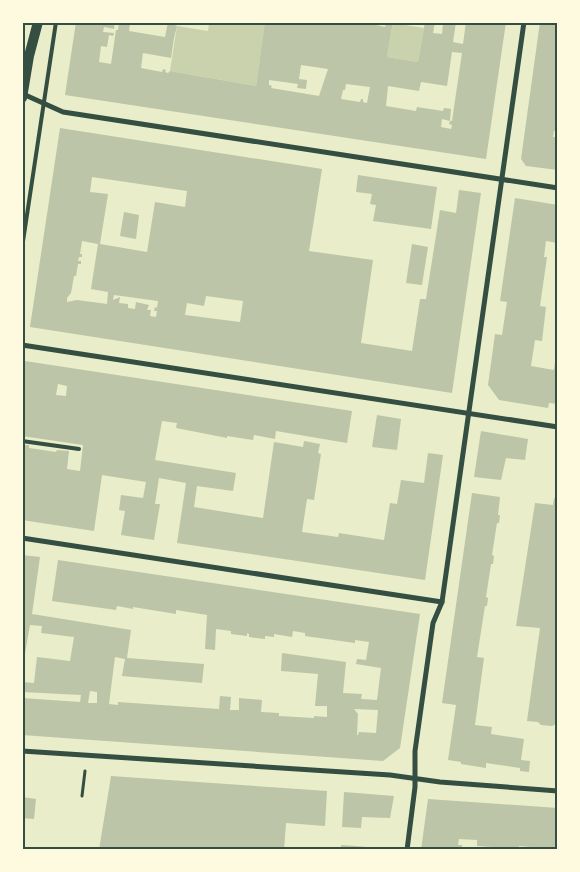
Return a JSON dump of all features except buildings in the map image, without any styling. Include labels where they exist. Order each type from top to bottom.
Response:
[{"type":"main road","points":[[23,95],[29,56],[38,22]]},
{"type":"street","points":[[407,850],[416,787],[414,760],[434,623],[442,602],[524,22]]},
{"type":"street","points":[[23,95],[63,112],[558,188]]},
{"type":"street","points":[[22,345],[558,427]]},
{"type":"street","points":[[22,538],[442,602]]},
{"type":"street","points":[[22,751],[390,775],[432,782],[558,791]]},
{"type":"lane","points":[[22,248],[56,22]]},
{"type":"lane","points":[[22,441],[79,448]]},
{"type":"path","points":[[82,796],[85,771]]},
{"type":"green space","points":[[209,23],[265,23],[256,86],[170,71],[177,26],[208,31]]},
{"type":"green space","points":[[393,23],[424,28],[418,62],[387,57]]}]
